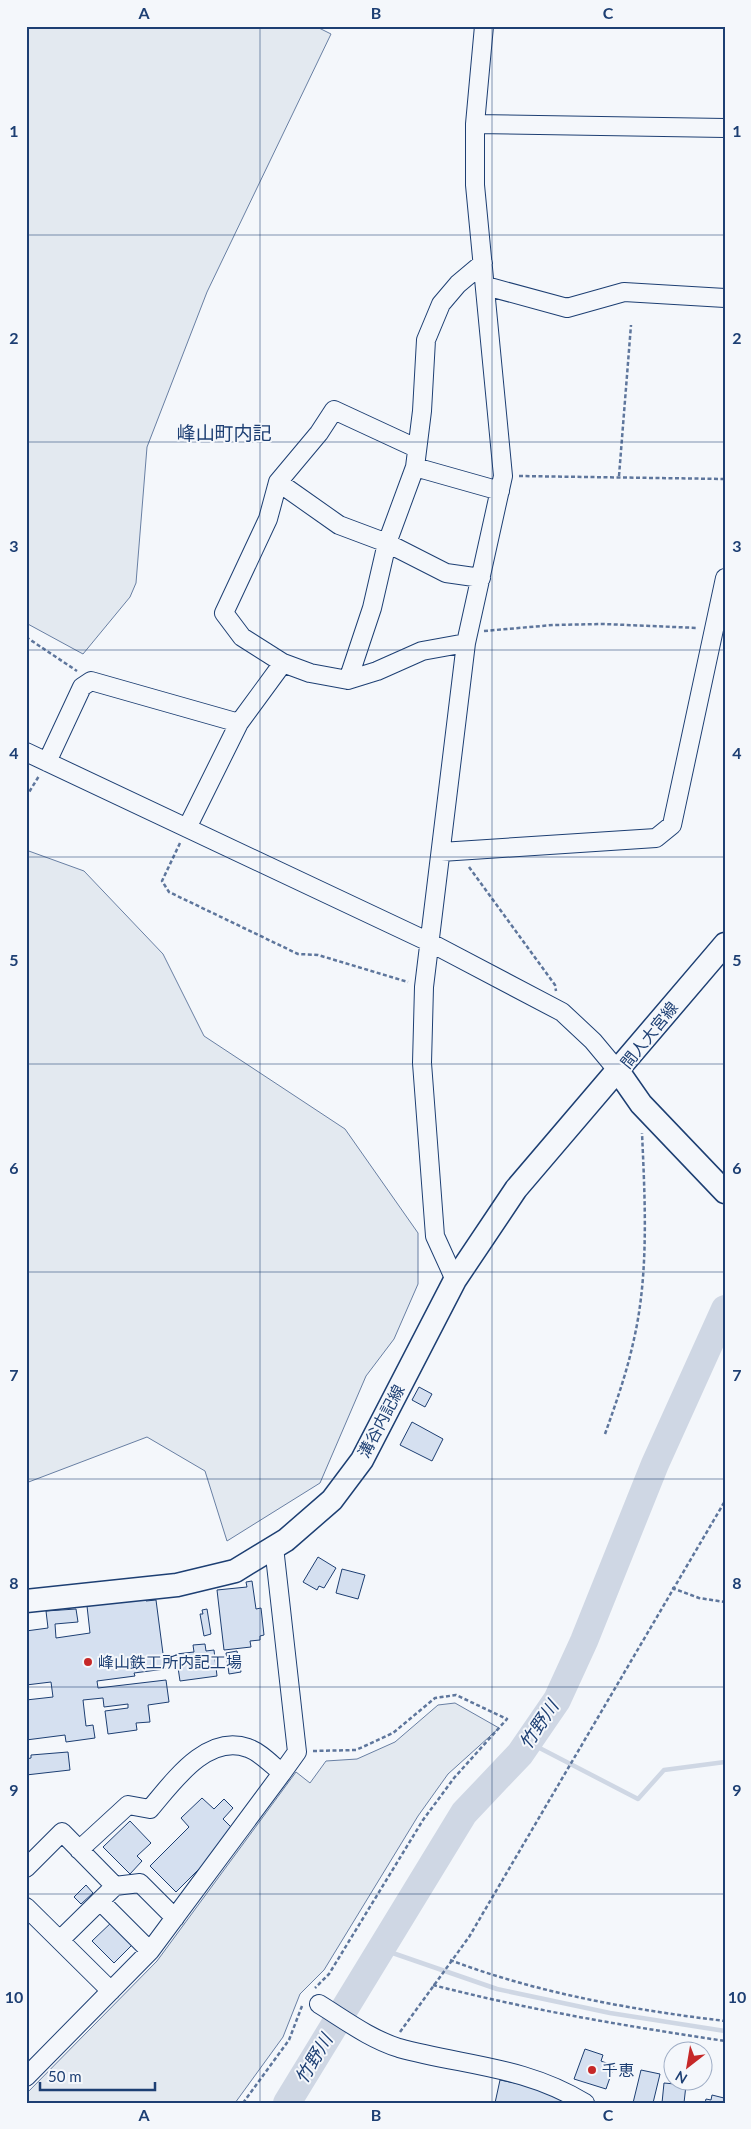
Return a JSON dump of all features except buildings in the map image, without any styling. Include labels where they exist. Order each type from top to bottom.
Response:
[{"type":"main road","name":"間人大宮線","points":[[725,944],[618,1071],[641,1104],[725,1192]]},
{"type":"main road","name":"溝谷内記線","points":[[26,1601],[177,1585],[235,1571],[286,1540],[332,1500],[362,1460],[455,1280],[516,1188],[557,1138],[618,1071]]},
{"type":"street","points":[[455,1280],[434,1236],[422,1063],[424,987],[429,942],[449,852],[467,638],[502,483],[486,286],[475,185],[475,124],[484,26]]},
{"type":"street","points":[[475,124],[725,128]]},
{"type":"street","points":[[348,680],[372,608],[387,543],[415,467],[422,411],[426,340],[441,304],[458,284],[483,263]]},
{"type":"street","points":[[486,286],[566,308],[624,292],[725,298]]},
{"type":"street","points":[[416,448],[334,410],[319,433],[278,482],[268,519],[224,613],[242,637],[283,663],[310,673],[348,680],[377,671],[422,651],[467,638]]},
{"type":"street","points":[[415,467],[502,483]]},
{"type":"street","points":[[278,482],[339,525],[387,543],[446,573],[482,578]]},
{"type":"street","points":[[449,852],[656,838],[672,825],[725,578]]},
{"type":"street","points":[[186,828],[239,723],[283,663]]},
{"type":"street","points":[[47,762],[82,687],[90,681],[239,723]]},
{"type":"street","points":[[26,752],[429,942],[562,1012],[593,1041],[618,1071]]},
{"type":"street","points":[[26,2077],[150,1951],[296,1752],[274,1547]]},
{"type":"street","points":[[79,1850],[128,1805],[150,1809],[200,1757],[216,1747],[231,1744],[250,1748],[282,1773]]},
{"type":"street","points":[[26,1868],[62,1832],[115,1886]]},
{"type":"street","points":[[60,1940],[115,1886],[140,1883],[175,1918]]},
{"type":"street","points":[[100,1901],[150,1951]]},
{"type":"street","points":[[26,1908],[111,1991]]},
{"type":"street","points":[[311,2000],[376,2040],[400,2048],[523,2074],[565,2090],[585,2103]]},
{"type":"path","points":[[619,476],[631,325]]},
{"type":"path","points":[[502,483],[619,476],[725,479]]},
{"type":"path","points":[[467,638],[553,625],[604,624],[714,629]]},
{"type":"path","points":[[26,637],[90,681]]},
{"type":"path","points":[[26,797],[47,762]]},
{"type":"path","points":[[186,828],[162,881],[169,892],[298,954],[318,954],[424,987]]},
{"type":"path","points":[[449,852],[554,985],[562,1012]]},
{"type":"path","points":[[605,1434],[623,1383],[635,1338],[642,1287],[644,1239],[642,1131]]},
{"type":"path","points":[[400,2048],[397,2036],[450,1960],[469,1937],[672,1588],[725,1501]]},
{"type":"path","points":[[672,1588],[699,1598],[725,1602]]},
{"type":"path","points":[[243,2103],[289,2040],[311,2000],[329,1974],[423,1820],[454,1778],[507,1719],[456,1695],[435,1698],[393,1733],[356,1750],[296,1752]]},
{"type":"path","points":[[450,1960],[508,1980],[612,2003],[725,2021]]},
{"type":"path","points":[[433,1985],[495,2001],[607,2023],[725,2041]]},
{"type":"shaded area","points":[[26,26],[315,26],[331,34],[207,292],[147,447],[136,583],[130,597],[83,654],[26,623]]},
{"type":"shaded area","points":[[26,850],[84,871],[163,954],[204,1036],[345,1129],[418,1233],[418,1284],[394,1339],[366,1376],[320,1483],[227,1541],[205,1471],[147,1437],[26,1483]]},
{"type":"shaded area","points":[[455,1703],[499,1728],[448,1774],[418,1816],[324,1970],[300,1994],[283,2037],[235,2103],[26,2103],[26,2094],[157,1961],[296,1772],[310,1783],[326,1761],[357,1759],[395,1742],[438,1705]]},
{"type":"waterway","name":"竹野川","points":[[287,2103],[464,1813],[520,1754],[557,1700],[584,1641],[655,1464],[725,1309]]},
{"type":"waterway","points":[[528,1742],[638,1799],[664,1770],[725,1762]]},
{"type":"waterway","points":[[381,1949],[497,1989],[610,2013],[725,2031]]},
{"type":"place","name":"峰山鉄工所内記工場","points":[[88,1662]]},
{"type":"place","name":"千恵","points":[[592,2070]]},
{"type":"district","name":"峰山町内記","points":[[224,433]]}]
